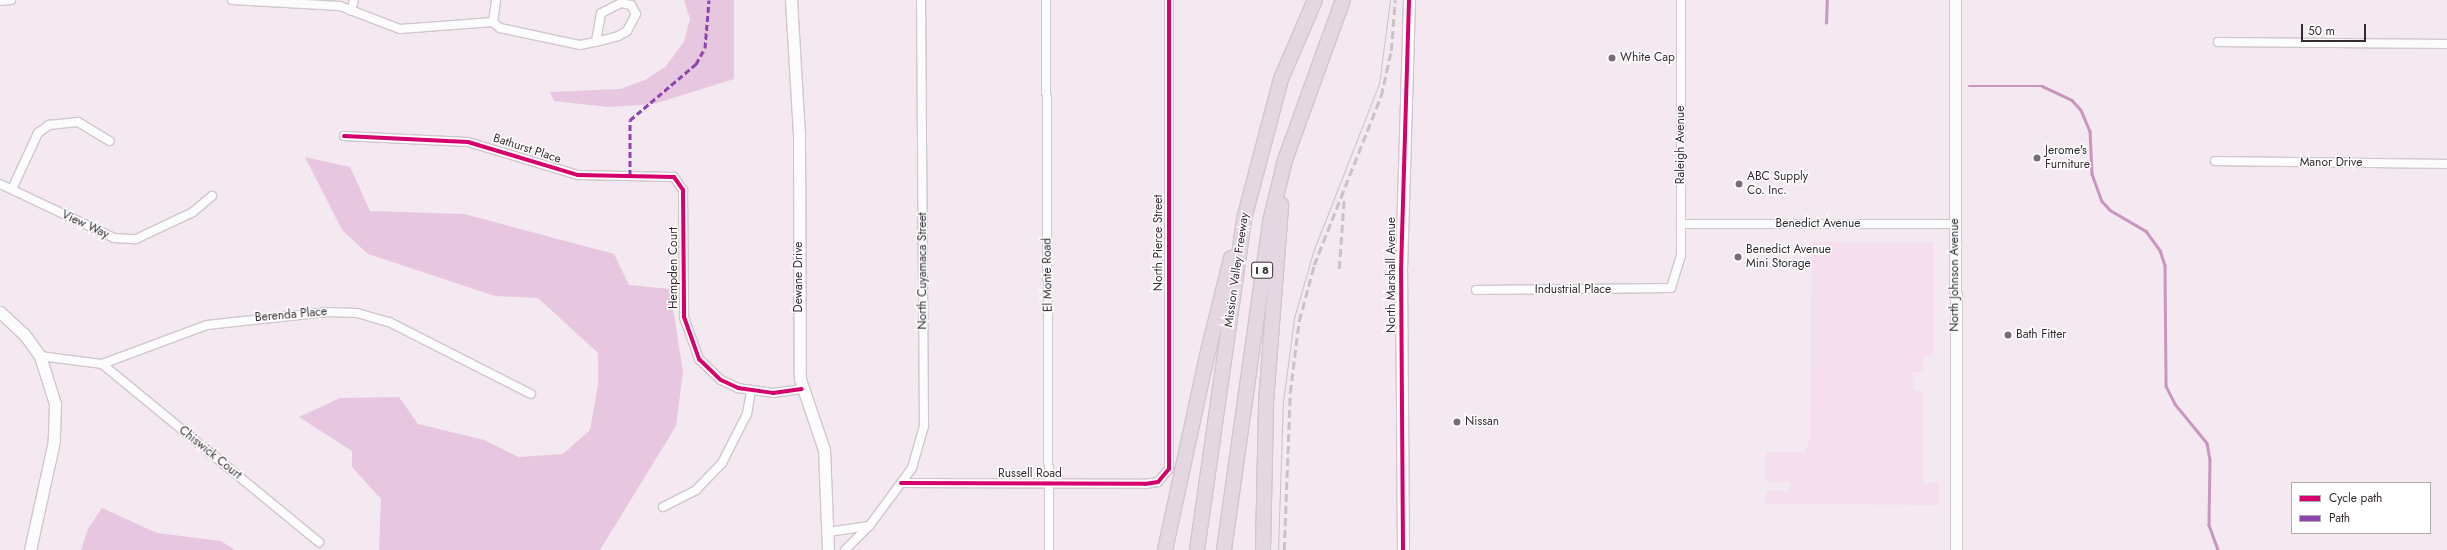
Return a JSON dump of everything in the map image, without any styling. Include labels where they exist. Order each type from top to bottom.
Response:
[{"type":"highway","name":"Mission Valley Freeway","points":[[1197,550],[1244,219],[1281,79],[1315,0]]},
{"type":"highway","name":"Mission Valley Freeway","points":[[1224,550],[1263,261],[1285,160],[1343,0]]},
{"type":"highway","points":[[1263,550],[1266,402],[1285,160]]},
{"type":"highway","points":[[1165,550],[1222,286],[1244,219]]},
{"type":"main road","name":"Dewane Drive","points":[[791,0],[798,135],[802,389],[824,450],[828,550]]},
{"type":"main road","name":"North Marshall Avenue","points":[[1403,550],[1402,270],[1409,0]]},
{"type":"main road","name":"North Johnson Avenue","points":[[1955,0],[1956,550]]},
{"type":"main road","points":[[0,312],[24,334],[40,356],[53,392],[56,429],[30,550]]},
{"type":"street","points":[[0,1],[11,0]]},
{"type":"street","points":[[232,0],[317,3],[351,11],[400,29],[493,22],[500,28],[569,44],[596,42],[627,31],[636,14],[631,6],[621,3],[601,13],[596,42]]},
{"type":"street","points":[[351,11],[354,0]]},
{"type":"street","points":[[493,22],[496,0]]},
{"type":"street","name":"North Cuyamaca Street","points":[[845,550],[870,526],[912,468],[924,426],[921,0]]},
{"type":"street","name":"El Monte Road","points":[[1046,0],[1050,484],[1049,550]]},
{"type":"street","name":"North Pierce Street","points":[[1158,482],[1169,470],[1170,0]]},
{"type":"street","name":"Raleigh Avenue","points":[[1671,288],[1681,255],[1681,0]]},
{"type":"street","points":[[2218,42],[2447,44]]},
{"type":"street","points":[[12,189],[38,133],[50,125],[78,122],[110,141]]},
{"type":"street","name":"Bathurst Place","points":[[344,136],[468,142],[578,175],[667,174],[679,181]]},
{"type":"street","name":"Manor Drive","points":[[2215,161],[2447,164]]},
{"type":"street","name":"Hempden Court","points":[[679,181],[684,205],[684,317],[690,340],[706,368],[738,388],[751,391],[802,389]]},
{"type":"street","name":"View Way","points":[[0,184],[114,238],[136,239],[193,212],[212,196]]},
{"type":"street","name":"Benedict Avenue","points":[[1681,224],[1955,224]]},
{"type":"street","name":"Industrial Place","points":[[1476,290],[1671,288]]},
{"type":"street","name":"Berenda Place","points":[[40,356],[102,364],[207,325],[247,319],[350,313],[389,322],[532,394]]},
{"type":"street","name":"Chiswick Court","points":[[102,364],[319,542]]},
{"type":"street","points":[[663,507],[696,490],[722,463],[747,414],[751,391]]},
{"type":"street","name":"Russell Road","points":[[901,483],[1050,484],[1158,482]]},
{"type":"street","points":[[828,532],[870,526]]},
{"type":"shaded area","points":[[684,0],[734,0],[734,79],[654,104],[608,107],[554,101],[550,92],[620,89],[645,80],[665,67],[684,42],[690,19]]},
{"type":"shaded area","points":[[305,157],[350,167],[370,211],[464,214],[614,254],[629,285],[670,289],[683,372],[676,426],[600,550],[379,550],[381,499],[352,467],[352,451],[299,417],[340,398],[399,397],[418,424],[484,440],[519,457],[563,454],[590,430],[598,385],[598,353],[538,298],[495,296],[368,254],[342,230]]},
{"type":"shaded area","points":[[1812,242],[1933,242],[1933,356],[1923,356],[1923,372],[1913,372],[1913,390],[1923,391],[1923,483],[1939,483],[1939,505],[1766,504],[1766,491],[1790,491],[1790,482],[1766,482],[1766,452],[1805,452],[1810,440]]},
{"type":"shaded area","points":[[102,508],[157,533],[221,541],[235,550],[81,550],[88,529]]},
{"type":"waterway","points":[[1826,23],[1827,0]]},
{"type":"waterway","points":[[1969,86],[2042,86],[2072,100],[2081,110],[2090,131],[2092,174],[2102,201],[2110,210],[2146,231],[2160,250],[2165,265],[2166,386],[2175,404],[2207,443],[2210,460],[2209,525],[2218,550]]},
{"type":"tram line","points":[[1278,550],[1283,402],[1294,318],[1313,252],[1379,84],[1390,0]]},
{"type":"railway","points":[[1284,550],[1290,393],[1299,321],[1314,265],[1381,96],[1391,51],[1395,0]]},
{"type":"railway","points":[[1339,269],[1344,200]]},
{"type":"marked path","points":[[630,176],[630,120],[696,64],[705,48],[709,0]]},
{"type":"cycle path","points":[[901,483],[1145,484],[1158,482],[1169,469],[1169,0]]},
{"type":"cycle path","points":[[1403,550],[1401,270],[1409,0]]},
{"type":"cycle path","points":[[344,136],[468,142],[578,175],[674,177],[683,190],[684,317],[699,359],[721,380],[738,388],[773,393],[802,389]]},
{"type":"place","name":"White Cap","points":[[1612,58]]},
{"type":"place","name":"Jerome's Furniture","points":[[2037,158]]},
{"type":"place","name":"ABC Supply Co. Inc.","points":[[1739,184]]},
{"type":"place","name":"Benedict Avenue Mini Storage","points":[[1738,257]]},
{"type":"place","name":"Bath Fitter","points":[[2008,335]]},
{"type":"place","name":"Nissan","points":[[1457,422]]}]
